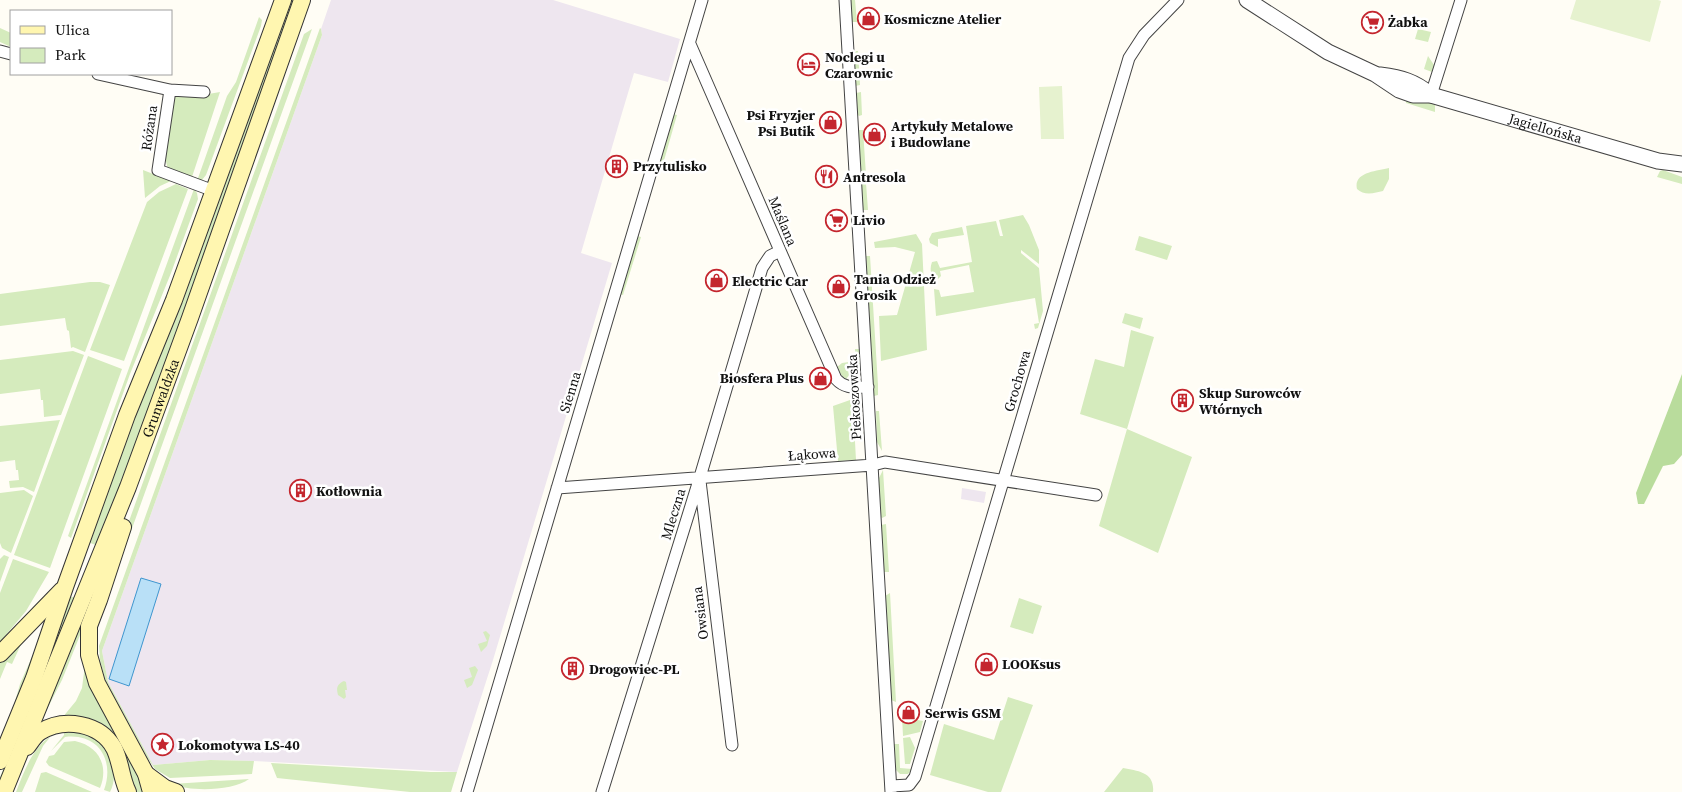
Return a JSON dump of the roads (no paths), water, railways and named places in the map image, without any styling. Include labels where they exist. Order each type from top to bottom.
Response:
[{"type":"main road","name":"Grunwaldzka","points":[[4,792],[8,762],[65,587],[128,415],[172,305],[283,0]]},
{"type":"main road","name":"Grunwaldzka","points":[[8,762],[128,487],[190,318],[302,0]]},
{"type":"main road","points":[[128,487],[126,519],[89,626],[88,646],[97,683],[146,774],[150,792]]},
{"type":"main road","points":[[0,654],[65,587]]},
{"type":"main road","points":[[8,762],[39,732],[65,724],[85,725],[104,735],[113,747],[120,764],[122,788]]},
{"type":"main road","points":[[146,774],[165,788],[176,792]]},
{"type":"street","name":"Sienna","points":[[467,792],[702,0]]},
{"type":"street","name":"Piekoszowska","points":[[845,0],[891,789]]},
{"type":"street","name":"Grochowa","points":[[891,789],[911,784],[915,777],[1129,58],[1144,35],[1178,0]]},
{"type":"street","name":"Jagiellońska","points":[[1246,0],[1258,4],[1282,24],[1328,52],[1375,74],[1402,91],[1413,95],[1432,95],[1658,161],[1682,164]]},
{"type":"street","points":[[1432,95],[1461,0]]},
{"type":"street","name":"Maślana","points":[[690,44],[836,379],[851,388],[868,387]]},
{"type":"street","name":"Różana","points":[[102,75],[170,90],[204,92]]},
{"type":"street","name":"Różana","points":[[170,90],[158,170],[214,191]]},
{"type":"street","name":"Jagiellońska","points":[[1658,161],[1682,173]]},
{"type":"street","name":"Mleczna","points":[[602,792],[700,477],[762,268],[770,256],[780,251]]},
{"type":"street","name":"Łąkowa","points":[[557,488],[884,462],[1096,495]]},
{"type":"street","name":"Owsiana","points":[[700,477],[732,745]]},
{"type":"water","points":[[141,578],[161,584],[129,686],[109,679]]},
{"type":"place","name":"Kosmiczne Atelier","points":[[868,19]]},
{"type":"place","name":"Żabka","points":[[1372,22]]},
{"type":"place","name":"Noclegi u Czarownic","points":[[809,65]]},
{"type":"place","name":"Psi Fryzjer Psi Butik","points":[[831,123]]},
{"type":"place","name":"Artykuły Metalowe i Budowlane","points":[[875,134]]},
{"type":"place","name":"Przytulisko","points":[[617,166]]},
{"type":"place","name":"Antresola","points":[[827,177]]},
{"type":"place","name":"Livio","points":[[837,220]]},
{"type":"place","name":"Electric Car","points":[[716,281]]},
{"type":"place","name":"Tania Odzież Grosik","points":[[838,287]]},
{"type":"place","name":"Biosfera Plus","points":[[820,378]]},
{"type":"place","name":"Skup Surowców Wtórnych","points":[[1183,401]]},
{"type":"place","name":"Kotłownia","points":[[300,491]]},
{"type":"place","name":"LOOKsus","points":[[986,664]]},
{"type":"place","name":"Drogowiec-PL","points":[[573,669]]},
{"type":"place","name":"Serwis GSM","points":[[909,713]]},
{"type":"place","name":"Lokomotywa LS-40","points":[[162,745]]}]
